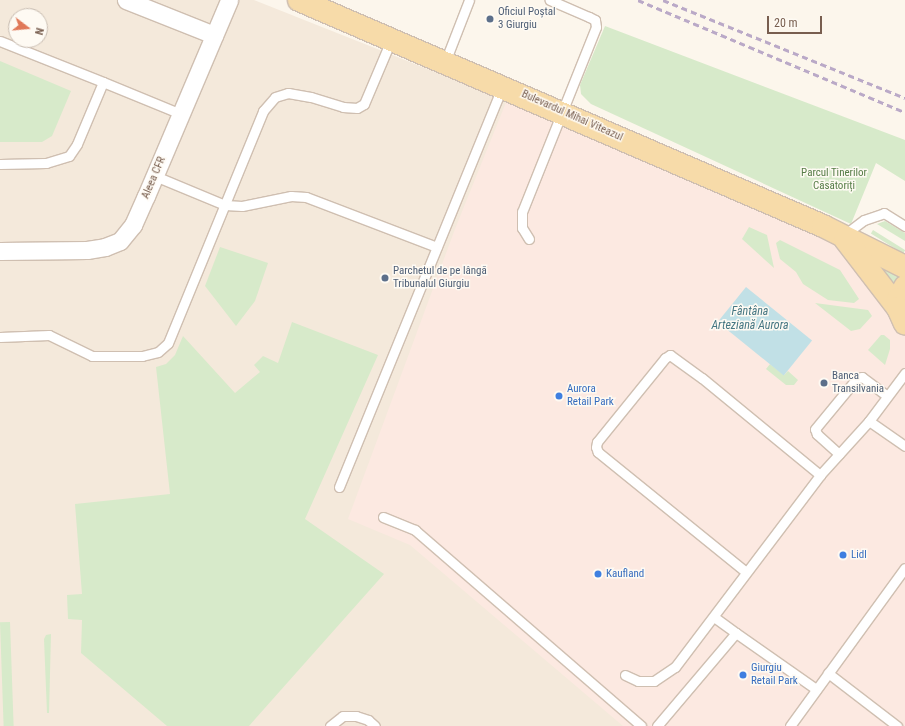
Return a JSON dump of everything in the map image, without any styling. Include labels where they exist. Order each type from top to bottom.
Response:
[{"type":"main road","name":"Bulevardul Mihai Viteazul","points":[[299,0],[561,111],[843,236],[905,267]]},
{"type":"main road","name":"Bulevardul Mihai Viteazul","points":[[843,236],[901,316]]},
{"type":"main road","points":[[901,316],[898,299],[905,287]]},
{"type":"street","points":[[126,0],[214,35]]},
{"type":"street","name":"Aleea CFR","points":[[0,251],[87,250],[105,247],[120,241],[133,225],[230,0]]},
{"type":"lane","points":[[445,62],[469,0]]},
{"type":"lane","points":[[529,239],[522,228],[522,212],[561,111],[596,28],[595,20],[550,0]]},
{"type":"lane","points":[[0,337],[49,335],[92,356],[142,356],[158,352],[168,343],[263,111],[275,97],[288,94],[311,97],[344,107],[357,108],[364,104],[371,92],[392,39]]},
{"type":"lane","points":[[0,41],[181,114]]},
{"type":"lane","points":[[0,164],[46,163],[69,156],[77,144],[102,82]]},
{"type":"lane","points":[[339,488],[503,86]]},
{"type":"lane","points":[[155,176],[225,205],[252,205],[301,196],[437,247]]},
{"type":"lane","points":[[843,236],[864,220],[884,213],[905,226]]},
{"type":"lane","points":[[746,572],[598,452],[596,448],[597,442],[665,358],[670,355],[696,374],[820,475]]},
{"type":"lane","points":[[626,675],[638,681],[661,678],[675,667],[820,475],[869,421],[905,372]]},
{"type":"lane","points":[[839,454],[817,434],[815,429],[857,378],[862,377],[887,396]]},
{"type":"lane","points":[[869,421],[905,446]]},
{"type":"lane","points":[[383,517],[415,530],[641,726]]},
{"type":"lane","points":[[790,726],[905,568]]},
{"type":"lane","points":[[714,617],[816,689]]},
{"type":"lane","points":[[656,726],[736,633]]},
{"type":"lane","points":[[828,673],[897,726]]},
{"type":"lane","points":[[330,726],[343,716],[356,716],[368,720],[375,726]]},
{"type":"shaded area","points":[[0,0],[254,0],[523,107],[905,726],[0,726]]},
{"type":"shaded area","points":[[511,90],[840,237],[905,329],[905,726],[623,726],[410,545],[348,519],[455,229]]},
{"type":"green space","name":"Parcul Tinerilor Căsătoriți","points":[[605,26],[905,140],[905,181],[876,163],[851,224],[591,104],[581,94],[580,85]]},
{"type":"green space","points":[[0,61],[71,91],[52,136],[42,142],[0,142]]},
{"type":"green space","points":[[885,221],[905,233],[905,241],[877,224]]},
{"type":"green space","points":[[749,227],[767,235],[774,268],[742,239]]},
{"type":"green space","points":[[873,230],[905,250],[903,254],[871,233]]},
{"type":"green space","points":[[780,240],[840,270],[859,299],[854,303],[828,300],[803,284],[796,272],[780,259],[776,243]]},
{"type":"green space","points":[[220,247],[268,263],[255,301],[236,326],[205,286]]},
{"type":"green space","points":[[864,255],[903,276],[893,290]]},
{"type":"green space","points":[[815,303],[868,310],[872,316],[860,329],[851,331]]},
{"type":"green space","points":[[292,322],[378,355],[305,519],[384,574],[249,726],[167,726],[81,653],[82,620],[68,619],[67,595],[82,594],[75,504],[170,494],[156,367],[166,364],[175,355],[183,336],[235,393],[260,372],[254,365],[263,356],[278,363]]},
{"type":"green space","points":[[881,335],[884,335],[890,340],[890,349],[885,365],[868,350]]},
{"type":"green space","points":[[770,364],[784,375],[788,371],[798,380],[794,385],[786,385],[766,369]]},
{"type":"green space","points":[[0,622],[10,622],[14,726],[4,726]]},
{"type":"green space","points":[[51,634],[49,713],[47,713],[44,639],[46,635]]},
{"type":"water","name":"Fântâna Arteziană Aurora","points":[[746,287],[812,340],[784,375],[718,322]]},
{"type":"railway","points":[[638,0],[905,112]]},
{"type":"railway","points":[[663,0],[905,98]]},
{"type":"place","name":"Oficiul Poștal 3 Giurgiu","points":[[490,19]]},
{"type":"place","name":"Parchetul de pe lângă Tribunalul Giurgiu","points":[[385,278]]},
{"type":"place","name":"Banca Transilvania","points":[[824,383]]},
{"type":"place","name":"Aurora Retail Park","points":[[559,396]]},
{"type":"place","name":"Lidl","points":[[843,555]]},
{"type":"place","name":"Kaufland","points":[[598,574]]},
{"type":"place","name":"Giurgiu Retail Park","points":[[743,675]]}]
